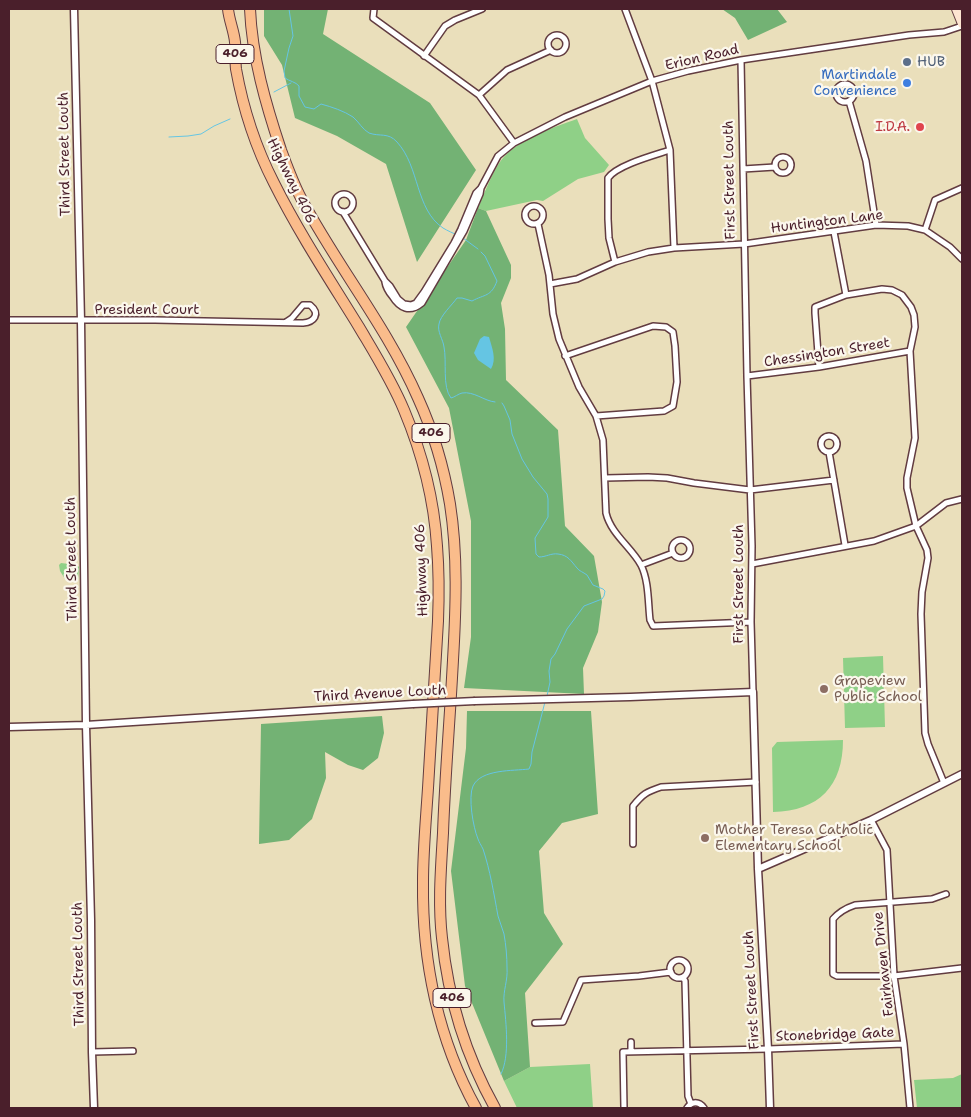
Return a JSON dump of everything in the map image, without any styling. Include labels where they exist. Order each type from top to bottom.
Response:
[{"type":"highway","name":"Highway 406","points":[[228,9],[235,41],[236,67],[243,100],[256,142],[289,212],[390,382],[404,410],[427,480],[433,508],[439,585],[423,874],[424,926],[432,989],[438,1014],[455,1064],[476,1108]]},
{"type":"highway","name":"Highway 406","points":[[250,9],[250,25],[257,63],[272,123],[299,196],[384,335],[408,378],[422,407],[444,474],[454,534],[456,578],[440,880],[442,937],[451,991],[463,1037],[495,1108]]},
{"type":"main road","points":[[956,9],[962,25]]},
{"type":"street","name":"Third Street Louth","points":[[74,9],[94,1108]]},
{"type":"street","points":[[374,9],[373,18],[479,94],[514,143]]},
{"type":"street","points":[[424,56],[445,26],[482,9]]},
{"type":"street","points":[[625,9],[652,82],[670,150],[674,248]]},
{"type":"street","name":"Erion Road","points":[[343,212],[385,281],[386,287],[395,302],[399,306],[410,309],[417,307],[422,303],[463,230],[476,193],[498,156],[514,143],[565,117],[652,82],[688,71],[741,60],[909,35],[944,32],[962,25]]},
{"type":"street","points":[[479,94],[507,70],[551,50]]},
{"type":"street","name":"First Street Louth","points":[[741,60],[752,564],[751,622],[758,869],[770,1108]]},
{"type":"street","points":[[849,101],[866,161],[876,225]]},
{"type":"street","points":[[615,262],[608,219],[608,178],[611,173],[626,166],[670,150]]},
{"type":"street","points":[[743,169],[775,166]]},
{"type":"street","points":[[925,230],[935,200],[962,188]]},
{"type":"street","points":[[538,224],[559,339],[578,387],[596,416],[603,440],[608,523],[641,565],[646,579],[650,620],[653,626],[751,622]]},
{"type":"street","name":"Huntington Lane","points":[[550,284],[577,279],[615,262],[648,252],[674,248],[744,244],[876,225],[908,226],[925,230],[950,246],[962,259]]},
{"type":"street","points":[[834,232],[846,296]]},
{"type":"street","points":[[819,367],[815,307],[846,296],[882,289],[892,290],[902,295],[911,307],[915,327],[910,351],[915,438],[907,478],[907,488],[916,526],[927,550],[928,558],[922,592],[921,614],[925,733],[944,783]]},
{"type":"street","name":"President Court","points":[[9,320],[156,320],[286,322],[309,322],[314,318],[314,310],[309,305],[303,306],[286,322]]},
{"type":"street","points":[[565,356],[653,326],[666,327],[672,332],[675,346],[677,382],[673,406],[664,411],[596,416]]},
{"type":"street","name":"Chessington Street","points":[[747,376],[819,367],[910,351]]},
{"type":"street","points":[[829,452],[845,545]]},
{"type":"street","points":[[605,478],[667,478],[750,490],[834,480]]},
{"type":"street","points":[[752,564],[874,541],[916,526],[946,502],[962,499]]},
{"type":"street","points":[[641,565],[673,552]]},
{"type":"street","name":"Third Avenue Louth","points":[[9,726],[86,725],[475,701],[753,692]]},
{"type":"street","points":[[758,869],[871,820],[962,774]]},
{"type":"street","points":[[633,844],[633,806],[648,791],[661,787],[756,782]]},
{"type":"street","name":"Fairhaven Drive","points":[[871,820],[886,850],[894,976],[904,1044],[910,1108]]},
{"type":"street","points":[[946,894],[932,899],[855,905],[838,913],[833,919],[833,974],[837,976],[894,976],[962,968]]},
{"type":"street","points":[[677,960],[683,961],[688,965],[688,971],[683,977],[677,978],[671,972],[672,963],[677,960]]},
{"type":"street","points":[[535,1023],[563,1022],[581,980],[671,972]]},
{"type":"street","points":[[683,977],[685,981],[689,1106],[694,1103],[700,1104],[704,1108]]},
{"type":"street","points":[[624,1108],[623,1052],[631,1052],[631,1042]]},
{"type":"street","name":"Stonebridge Gate","points":[[631,1052],[904,1044]]},
{"type":"street","points":[[92,1052],[132,1051]]},
{"type":"green space","points":[[264,9],[328,9],[323,34],[430,103],[476,170],[417,262],[386,164],[337,136],[295,118],[282,65],[264,36]]},
{"type":"green space","points":[[722,9],[777,9],[787,22],[748,40],[735,18]]},
{"type":"green space","points":[[577,119],[585,138],[609,165],[604,172],[578,179],[543,201],[537,200],[486,211],[478,208],[498,165],[504,157],[533,136]]},
{"type":"green space","points":[[478,208],[486,211],[511,265],[511,278],[501,303],[505,329],[506,380],[558,430],[565,526],[594,556],[602,602],[598,632],[583,668],[584,694],[464,688],[471,637],[471,521],[449,408],[406,327],[466,240]]},
{"type":"green space","points":[[61,563],[77,565],[79,567],[78,581],[65,579],[60,571],[59,565]]},
{"type":"green space","points":[[883,656],[885,727],[845,728],[843,658]]},
{"type":"green space","points":[[467,711],[591,711],[598,814],[562,823],[539,851],[544,913],[563,944],[525,993],[530,1067],[504,1081],[465,986],[451,871],[466,748]]},
{"type":"green space","points":[[382,716],[384,733],[378,758],[363,770],[348,765],[325,752],[326,778],[312,819],[289,840],[259,844],[261,724]]},
{"type":"green space","points":[[843,740],[839,771],[825,793],[803,807],[789,811],[773,812],[772,748],[777,742]]},
{"type":"green space","points":[[590,1064],[593,1108],[517,1108],[504,1081],[530,1067]]},
{"type":"green space","points":[[962,1074],[962,1108],[917,1108],[914,1080],[953,1078]]},
{"type":"water","points":[[484,336],[489,337],[493,349],[494,361],[491,369],[478,360],[474,353],[480,339]]},
{"type":"waterway","points":[[289,9],[293,36],[284,71],[285,78],[299,86],[299,96],[305,107],[314,109],[321,104],[334,108],[353,117],[369,133],[394,139],[410,163],[427,210],[443,228],[457,235]]},
{"type":"waterway","points":[[274,92],[291,83]]},
{"type":"waterway","points":[[169,137],[201,134],[230,119]]},
{"type":"waterway","points":[[463,238],[478,249]]},
{"type":"waterway","points":[[481,252],[485,256],[497,281],[495,286],[487,294],[472,301],[457,298],[442,318],[439,330],[445,353],[445,374],[448,393],[451,398],[461,393],[466,393],[495,402]]},
{"type":"waterway","points":[[502,403],[510,420],[512,434],[522,459],[533,477],[547,494],[548,517],[535,538],[536,554],[539,557],[555,554],[564,556],[587,575],[593,585],[605,591],[602,599],[584,606],[567,629],[551,659],[547,696]]},
{"type":"waterway","points":[[501,1074],[506,1058],[504,998],[507,972],[506,947],[488,865],[474,827],[471,804],[472,791],[477,780],[483,776],[498,772],[529,769],[545,702]]},
{"type":"place","name":"HUB","points":[[907,62]]},
{"type":"place","name":"Martindale Convenience","points":[[907,83]]},
{"type":"place","name":"I.D.A.","points":[[920,127]]},
{"type":"place","name":"Grapeview Public School","points":[[824,689]]},
{"type":"place","name":"Mother Teresa Catholic Elementary School","points":[[705,838]]}]
